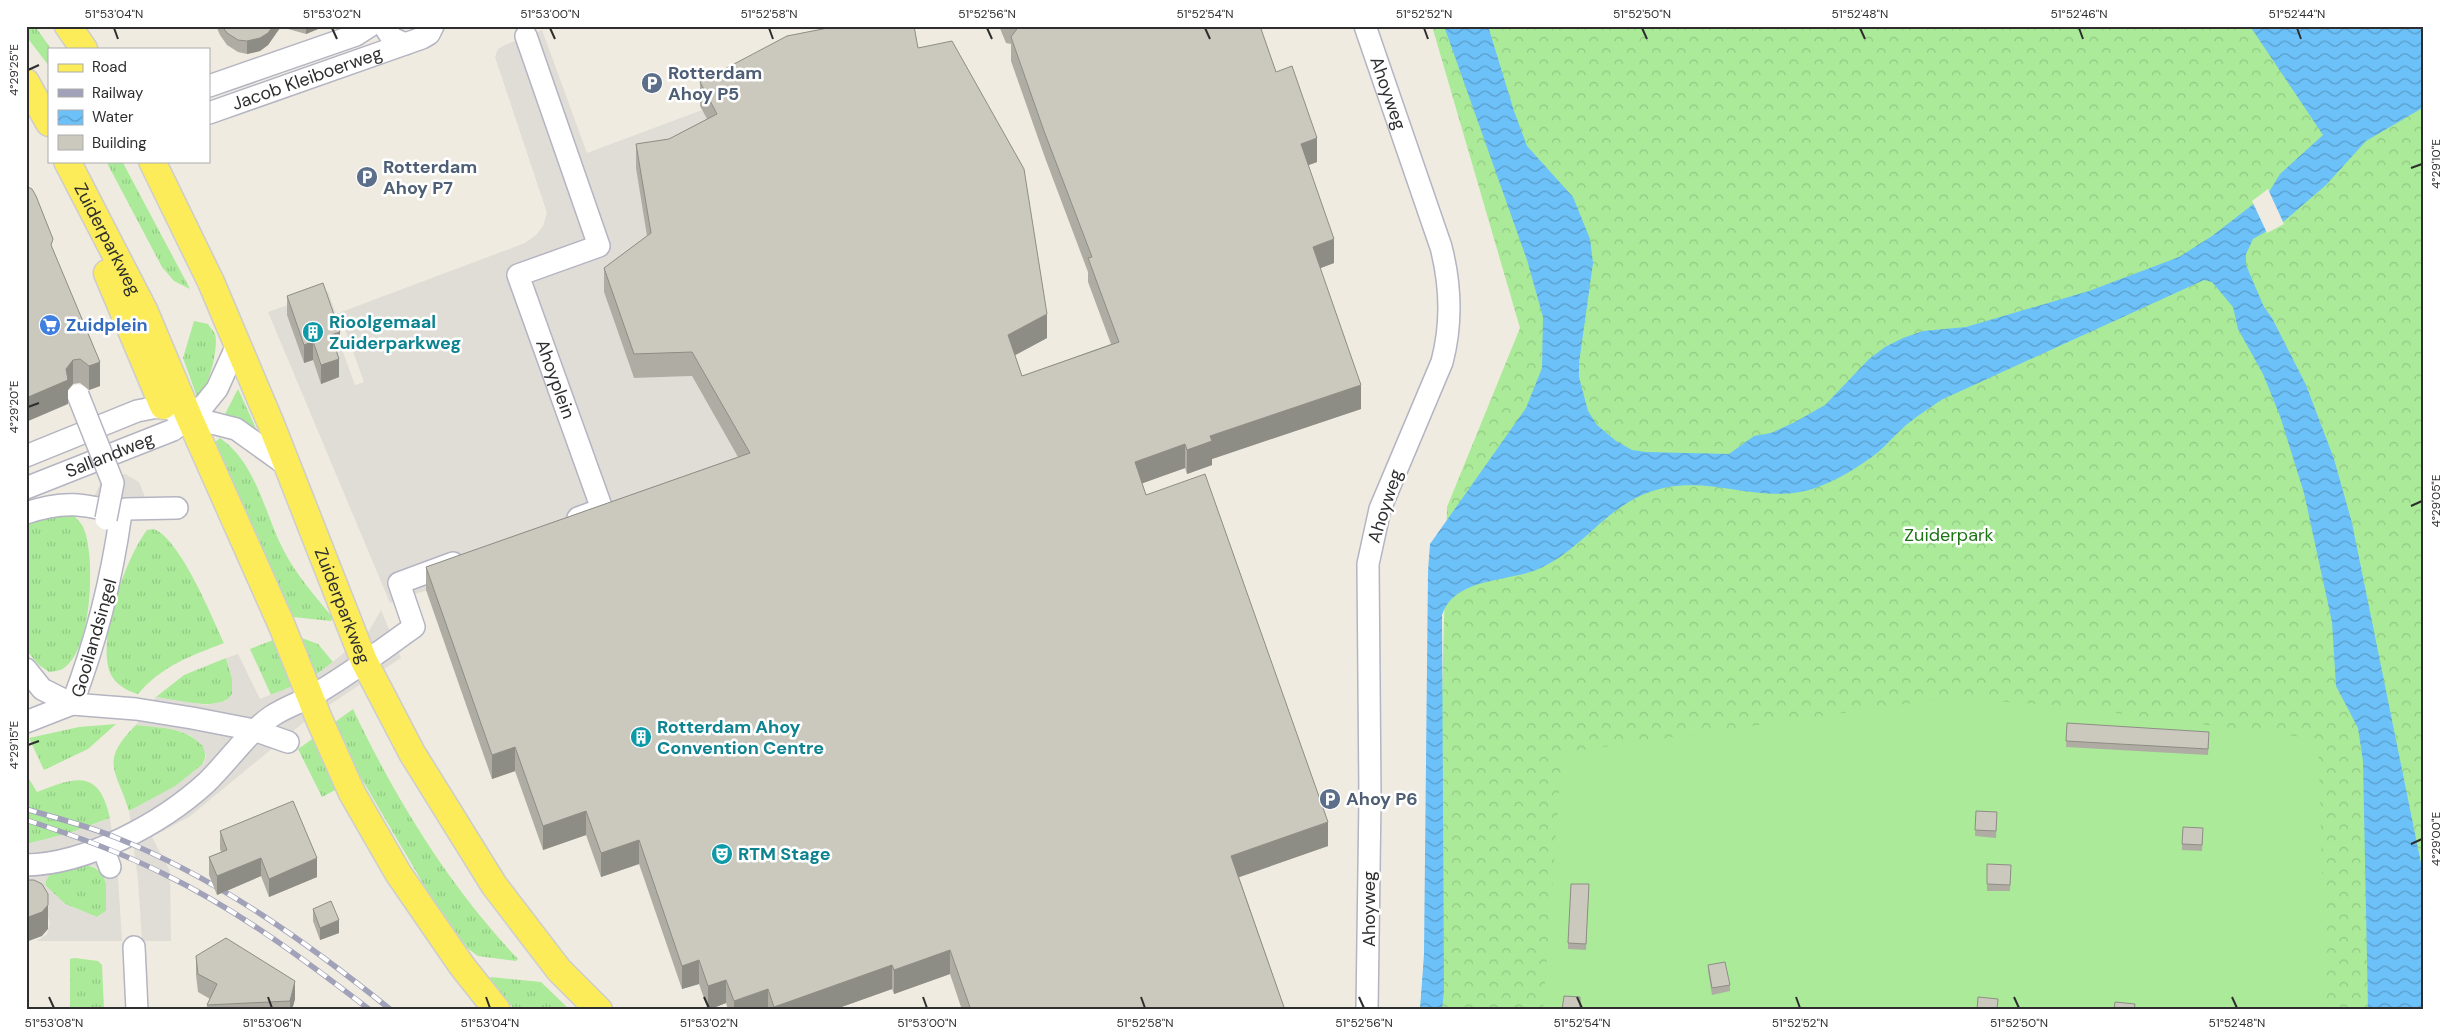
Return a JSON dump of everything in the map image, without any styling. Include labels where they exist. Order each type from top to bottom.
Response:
[{"type":"main road","points":[[68,26],[83,48]]},
{"type":"main road","name":"Zuiderparkweg","points":[[68,162],[84,196],[145,312],[189,417],[282,626],[352,794],[398,873],[462,966],[497,1010]]},
{"type":"main road","name":"Zuiderparkweg","points":[[152,162],[210,282],[289,467],[364,662],[412,754],[494,885],[559,970],[599,1010]]},
{"type":"main road","points":[[84,196],[99,254],[152,376],[163,406]]},
{"type":"street","name":"Jacob Kleiboerweg","points":[[210,86],[356,36],[370,26]]},
{"type":"street","name":"Jacob Kleiboerweg","points":[[384,26],[392,38],[405,44]]},
{"type":"street","name":"Jacob Kleiboerweg","points":[[210,113],[405,44],[430,34],[434,26]]},
{"type":"street","name":"Ahoyweg","points":[[1365,26],[1441,247],[1447,275],[1450,309],[1442,362],[1380,509],[1368,564],[1370,808],[1367,1010]]},
{"type":"street","name":"Ahoyplein","points":[[526,36],[599,246],[518,275],[602,509],[556,526]]},
{"type":"street","name":"Sallandweg","points":[[26,488],[173,430],[204,405],[217,389],[237,345]]},
{"type":"street","name":"Gooilandsingel","points":[[78,395],[113,483],[116,516],[114,566],[83,676],[72,704],[136,709],[254,730],[288,742]]},
{"type":"street","name":"Sallandweg","points":[[26,456],[137,411],[163,406]]},
{"type":"street","points":[[163,406],[189,417],[236,429],[289,467]]},
{"type":"street","name":"Sallandweg","points":[[26,513],[51,504],[85,504],[116,516]]},
{"type":"street","points":[[116,516],[126,509],[177,508]]},
{"type":"street","points":[[26,865],[74,857],[106,858],[143,839],[206,783],[254,730],[275,714],[310,697],[414,627],[399,583],[473,556]]},
{"type":"street","points":[[26,669],[42,689],[72,704]]},
{"type":"street","points":[[26,722],[72,704]]},
{"type":"street","points":[[134,947],[137,1010]]},
{"type":"green space","points":[[26,26],[35,26],[50,48],[48,48],[48,65],[26,36]]},
{"type":"green space","name":"Zuiderpark","points":[[1432,26],[2424,26],[2424,1010],[1420,1010],[1440,772],[1447,507],[1520,328]]},
{"type":"green space","points":[[107,162],[123,162],[190,289],[174,281],[162,267]]},
{"type":"green space","points":[[194,321],[208,324],[215,334],[216,340],[209,377],[197,397],[183,358]]},
{"type":"green space","points":[[238,389],[258,433],[225,414]]},
{"type":"green space","points":[[220,438],[233,449],[252,476],[285,553],[301,578],[333,618],[331,621],[293,617],[285,614],[215,442]]},
{"type":"green space","points":[[72,514],[83,527],[88,545],[90,563],[89,604],[86,624],[73,658],[64,668],[49,672],[39,665],[26,650],[26,517]]},
{"type":"green space","points":[[154,529],[174,547],[184,563],[224,643],[177,663],[157,676],[138,694],[124,688],[113,678],[108,664],[109,625],[130,560],[147,530]]},
{"type":"green space","points":[[299,637],[318,644],[333,662],[313,677]]},
{"type":"green space","points":[[277,640],[296,685],[271,695],[250,649]]},
{"type":"green space","points":[[226,658],[232,678],[232,694],[227,700],[219,703],[197,704],[156,697],[184,675]]},
{"type":"green space","points":[[1947,698],[2052,705],[2318,739],[2325,958],[2323,1010],[1543,1010],[1562,753]]},
{"type":"green space","points":[[353,709],[387,776],[426,841],[469,902],[518,959],[516,961],[478,956],[467,948],[428,892],[360,776],[355,779],[331,725]]},
{"type":"green space","points":[[116,724],[88,749],[44,770],[29,738],[79,727]]},
{"type":"green space","points":[[136,725],[163,727],[189,735],[203,746],[205,757],[199,768],[192,775],[129,811],[116,775],[114,757],[117,748]]},
{"type":"green space","points":[[318,735],[341,787],[322,797],[298,749]]},
{"type":"green space","points":[[26,774],[37,792],[74,780],[92,784],[99,791],[105,802],[110,818],[67,834],[26,844]]},
{"type":"green space","points":[[82,865],[97,869],[105,880],[108,895],[106,911],[97,917],[65,904],[46,886],[46,880],[50,874]]},
{"type":"green space","points":[[70,959],[98,961],[102,965],[104,1010],[70,1010]]},
{"type":"green space","points":[[491,977],[541,982],[570,1010],[515,1010],[489,979]]},
{"type":"shaded area","points":[[542,30],[587,153],[702,110],[717,138],[651,257],[604,292],[634,378],[692,376],[737,454],[787,464],[390,603],[268,312],[328,291],[336,314],[525,243],[536,235],[543,226],[547,213],[495,57],[498,49]],"holes":[[[340,315],[364,382],[355,385],[331,319]]]},
{"type":"shaded area","points":[[125,474],[139,482],[145,497],[144,506],[135,519],[128,523],[95,504],[95,495],[100,484]]},
{"type":"shaded area","points":[[381,610],[401,658],[309,718],[189,817],[152,837],[170,871],[171,941],[142,941],[138,880],[129,811],[175,786],[204,763],[206,756],[203,746],[190,735],[172,729],[136,725],[148,706],[156,697],[206,705],[226,701],[232,694],[232,678],[226,658],[238,654],[260,699],[296,685],[320,672],[355,644],[369,631]]},
{"type":"shaded area","points":[[110,818],[118,877],[122,941],[37,941],[47,934],[50,923],[46,911],[26,903],[26,844],[67,834]],"holes":[[[82,865],[94,866],[100,870],[106,880],[106,911],[97,917],[65,904],[46,886],[46,880],[50,874]]]},
{"type":"water","points":[[1444,26],[1488,26],[1514,111],[1527,146],[1573,197],[1590,239],[1593,263],[1579,363],[1579,377],[1588,411],[1597,425],[1616,441],[1632,450],[1729,454],[1754,436],[1771,433],[1825,405],[1869,359],[1885,347],[1903,338],[1923,331],[1966,327],[2089,291],[2179,257],[2212,236],[2269,192],[2280,174],[2323,135],[2250,26],[2424,26],[2424,107],[2366,141],[2326,185],[2283,222],[2253,239],[2246,254],[2246,265],[2264,307],[2272,318],[2306,385],[2334,459],[2352,523],[2424,878],[2424,1010],[2368,1010],[2363,761],[2358,728],[2336,686],[2332,622],[2304,493],[2280,416],[2263,374],[2238,329],[2233,307],[2212,282],[2204,280],[1941,400],[1918,416],[1870,458],[1826,484],[1799,492],[1781,494],[1687,485],[1668,487],[1647,493],[1613,513],[1570,550],[1554,561],[1536,570],[1482,583],[1457,594],[1448,603],[1442,615],[1444,991],[1442,1010],[1420,1010],[1424,954],[1428,571],[1430,544],[1526,408],[1542,368],[1543,317],[1527,260]]},
{"type":"pier","points":[[2268,189],[2284,224],[2267,233],[2252,201]]},
{"type":"building","points":[[222,26],[273,26],[268,33],[260,38],[247,41],[238,40],[227,33]]},
{"type":"building","points":[[838,26],[914,26],[918,48],[952,41],[1024,169],[1047,314],[1008,335],[1022,376],[1119,342],[1088,258],[1092,257],[1044,131],[1011,37],[1019,26],[1260,26],[1276,72],[1292,66],[1317,138],[1301,144],[1334,239],[1313,247],[1361,385],[1210,436],[1212,441],[1187,450],[1185,444],[1135,462],[1146,495],[1205,474],[1328,822],[1231,856],[1285,1010],[971,1010],[950,950],[894,970],[892,965],[774,1007],[768,989],[734,1001],[726,980],[708,986],[699,960],[682,966],[639,840],[601,853],[586,811],[543,826],[515,747],[492,755],[426,567],[750,453],[692,352],[634,354],[604,268],[651,233],[636,144],[669,139],[717,114],[700,82],[787,36]]},
{"type":"building","name":"Zuidplein","points":[[26,186],[32,189],[36,196],[53,239],[51,245],[100,362],[89,366],[80,359],[73,360],[66,369],[68,380],[26,398]]},
{"type":"building","name":"Rioolgemaal Zuiderparkweg","points":[[323,283],[340,332],[331,335],[339,359],[321,365],[313,341],[304,345],[287,296]]},
{"type":"building","points":[[2067,723],[2209,732],[2208,749],[2066,741]]},
{"type":"building","points":[[293,801],[317,858],[269,879],[261,858],[217,876],[209,857],[227,850],[220,831]]},
{"type":"building","points":[[1976,811],[1997,812],[1996,831],[1975,830]]},
{"type":"building","points":[[2183,827],[2203,828],[2202,845],[2182,844]]},
{"type":"building","points":[[1987,864],[2011,865],[2010,885],[1987,884]]},
{"type":"building","points":[[26,880],[34,880],[42,884],[48,894],[48,905],[42,912],[26,918]]},
{"type":"building","points":[[1571,884],[1589,884],[1586,944],[1568,943]]},
{"type":"building","points":[[331,901],[339,920],[320,928],[313,909]]},
{"type":"building","points":[[226,938],[295,981],[290,1001],[207,1005],[217,984],[198,974],[196,956]]},
{"type":"building","points":[[1725,962],[1730,985],[1712,988],[1708,965]]},
{"type":"building","points":[[1564,996],[1580,997],[1580,1010],[1562,1010]]},
{"type":"building","points":[[1978,997],[1998,999],[1997,1010],[1977,1010]]},
{"type":"building","points":[[2115,1002],[2135,1004],[2134,1010],[2114,1010]]},
{"type":"railway","points":[[26,809],[106,834],[154,854],[190,872],[226,892],[294,937],[391,1010]]},
{"type":"railway","points":[[26,820],[113,851],[191,888],[270,937],[370,1010]]},
{"type":"place","name":"Rotterdam Ahoy P5","points":[[652,83]]},
{"type":"place","name":"Rotterdam Ahoy P7","points":[[367,177]]},
{"type":"place","name":"Zuidplein","points":[[50,325]]},
{"type":"place","name":"Rioolgemaal Zuiderparkweg","points":[[313,332]]},
{"type":"place","name":"Rotterdam Ahoy Convention Centre","points":[[641,737]]},
{"type":"place","name":"Ahoy P6","points":[[1330,799]]},
{"type":"place","name":"RTM Stage","points":[[722,854]]}]
